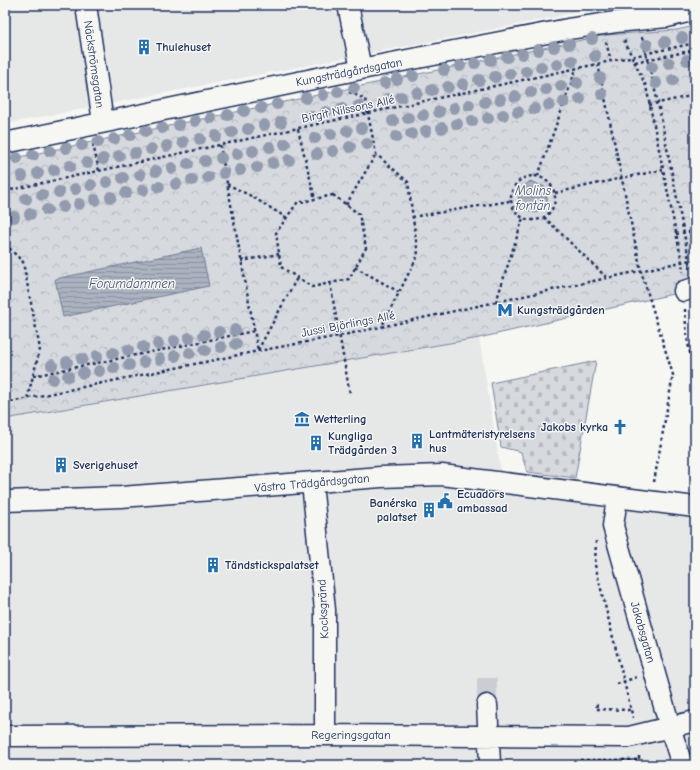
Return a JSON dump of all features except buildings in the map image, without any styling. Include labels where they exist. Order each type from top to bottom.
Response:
[{"type":"street","name":"Näckströmsgatan","points":[[86,5],[103,122]]},
{"type":"street","points":[[348,5],[361,69]]},
{"type":"street","name":"Kungsträdgårdsgatan","points":[[5,144],[103,122],[136,117],[361,69],[568,29],[667,16],[695,10]]},
{"type":"street","name":"Västra Trädgårdsgatan","points":[[5,501],[121,498],[381,477],[442,475],[695,507]]},
{"type":"street","name":"Kocksgränd","points":[[312,483],[325,610],[325,735]]},
{"type":"street","name":"Jakobsgatan","points":[[617,498],[613,526],[682,765]]},
{"type":"street","points":[[487,705],[490,763]]},
{"type":"street","name":"Regeringsgatan","points":[[5,736],[325,735],[629,737],[695,720]]},
{"type":"path","points":[[649,35],[641,36],[658,103],[690,260],[691,289],[686,330],[688,346],[695,367]]},
{"type":"path","points":[[624,39],[646,86],[682,262],[691,289]]},
{"type":"path","points":[[606,40],[611,61]]},
{"type":"path","name":"Birgit Nilssons Allé","points":[[5,191],[695,43]]},
{"type":"path","points":[[635,62],[695,50]]},
{"type":"path","points":[[598,64],[641,271],[673,375],[653,488]]},
{"type":"path","points":[[538,176],[576,69]]},
{"type":"path","points":[[346,91],[365,99],[376,154],[408,182],[418,255],[382,326]]},
{"type":"path","points":[[649,105],[695,95]]},
{"type":"path","points":[[298,128],[315,199]]},
{"type":"path","points":[[92,139],[99,171]]},
{"type":"path","points":[[220,145],[258,351]]},
{"type":"path","points":[[346,205],[376,154]]},
{"type":"path","points":[[555,193],[663,170]]},
{"type":"path","points":[[530,175],[544,178],[549,182],[555,193],[553,206],[544,217],[538,219],[530,220],[523,218],[517,214],[510,201],[510,194],[517,181],[530,175]]},
{"type":"path","points":[[227,184],[251,196],[287,218]]},
{"type":"path","points":[[333,195],[346,205],[359,214],[366,248],[349,279],[312,287],[281,267],[276,233],[297,203],[333,195]]},
{"type":"path","points":[[412,217],[510,201]]},
{"type":"path","points":[[544,217],[607,278]]},
{"type":"path","points":[[496,302],[523,218]]},
{"type":"path","points":[[676,234],[695,231]]},
{"type":"path","points":[[5,244],[22,262],[40,349],[27,399]]},
{"type":"path","points":[[241,261],[279,254]]},
{"type":"path","name":"Jussi Björlings Allé","points":[[5,403],[258,351],[339,336],[695,259]]},
{"type":"path","points":[[355,267],[399,292]]},
{"type":"path","points":[[258,351],[297,278]]},
{"type":"path","points":[[330,283],[350,394]]},
{"type":"path","points":[[33,376],[254,331]]},
{"type":"path","points":[[580,760],[639,760],[637,735],[594,565],[597,534]]},
{"type":"path","points":[[597,704],[596,709],[631,710]]},
{"type":"shaded area","points":[[5,5],[594,5],[561,16],[5,124]]},
{"type":"shaded area","points":[[479,338],[504,491],[695,515],[695,765],[5,765],[5,419]]},
{"type":"green space","name":"Kungsträdgården","points":[[695,26],[695,289],[479,338],[5,419],[5,160],[606,35],[676,30]]},
{"type":"green space","points":[[596,361],[575,478],[527,472],[521,452],[501,447],[491,383]]},
{"type":"water","name":"Molins fontän","points":[[530,181],[545,187],[548,203],[536,213],[520,208],[518,192]]},
{"type":"water","name":"Forumdammen","points":[[201,248],[209,286],[63,317],[55,279]]},
{"type":"tunnel","points":[[487,678],[487,705]]},
{"type":"place","name":"Thulehuset","points":[[144,47]]},
{"type":"place","name":"Kungsträdgården","points":[[505,310]]},
{"type":"place","name":"Wetterling","points":[[302,419]]},
{"type":"place","name":"Jakobs kyrka","points":[[620,427]]},
{"type":"place","name":"Lantmäteristyrelsens hus","points":[[417,441]]},
{"type":"place","name":"Kungliga Trädgården 3","points":[[316,443]]},
{"type":"place","name":"Sverigehuset","points":[[61,465]]},
{"type":"place","name":"Ecuadors ambassad","points":[[445,501]]},
{"type":"place","name":"Banérska palatset","points":[[429,510]]},
{"type":"place","name":"Tändstickspalatset","points":[[213,565]]}]
